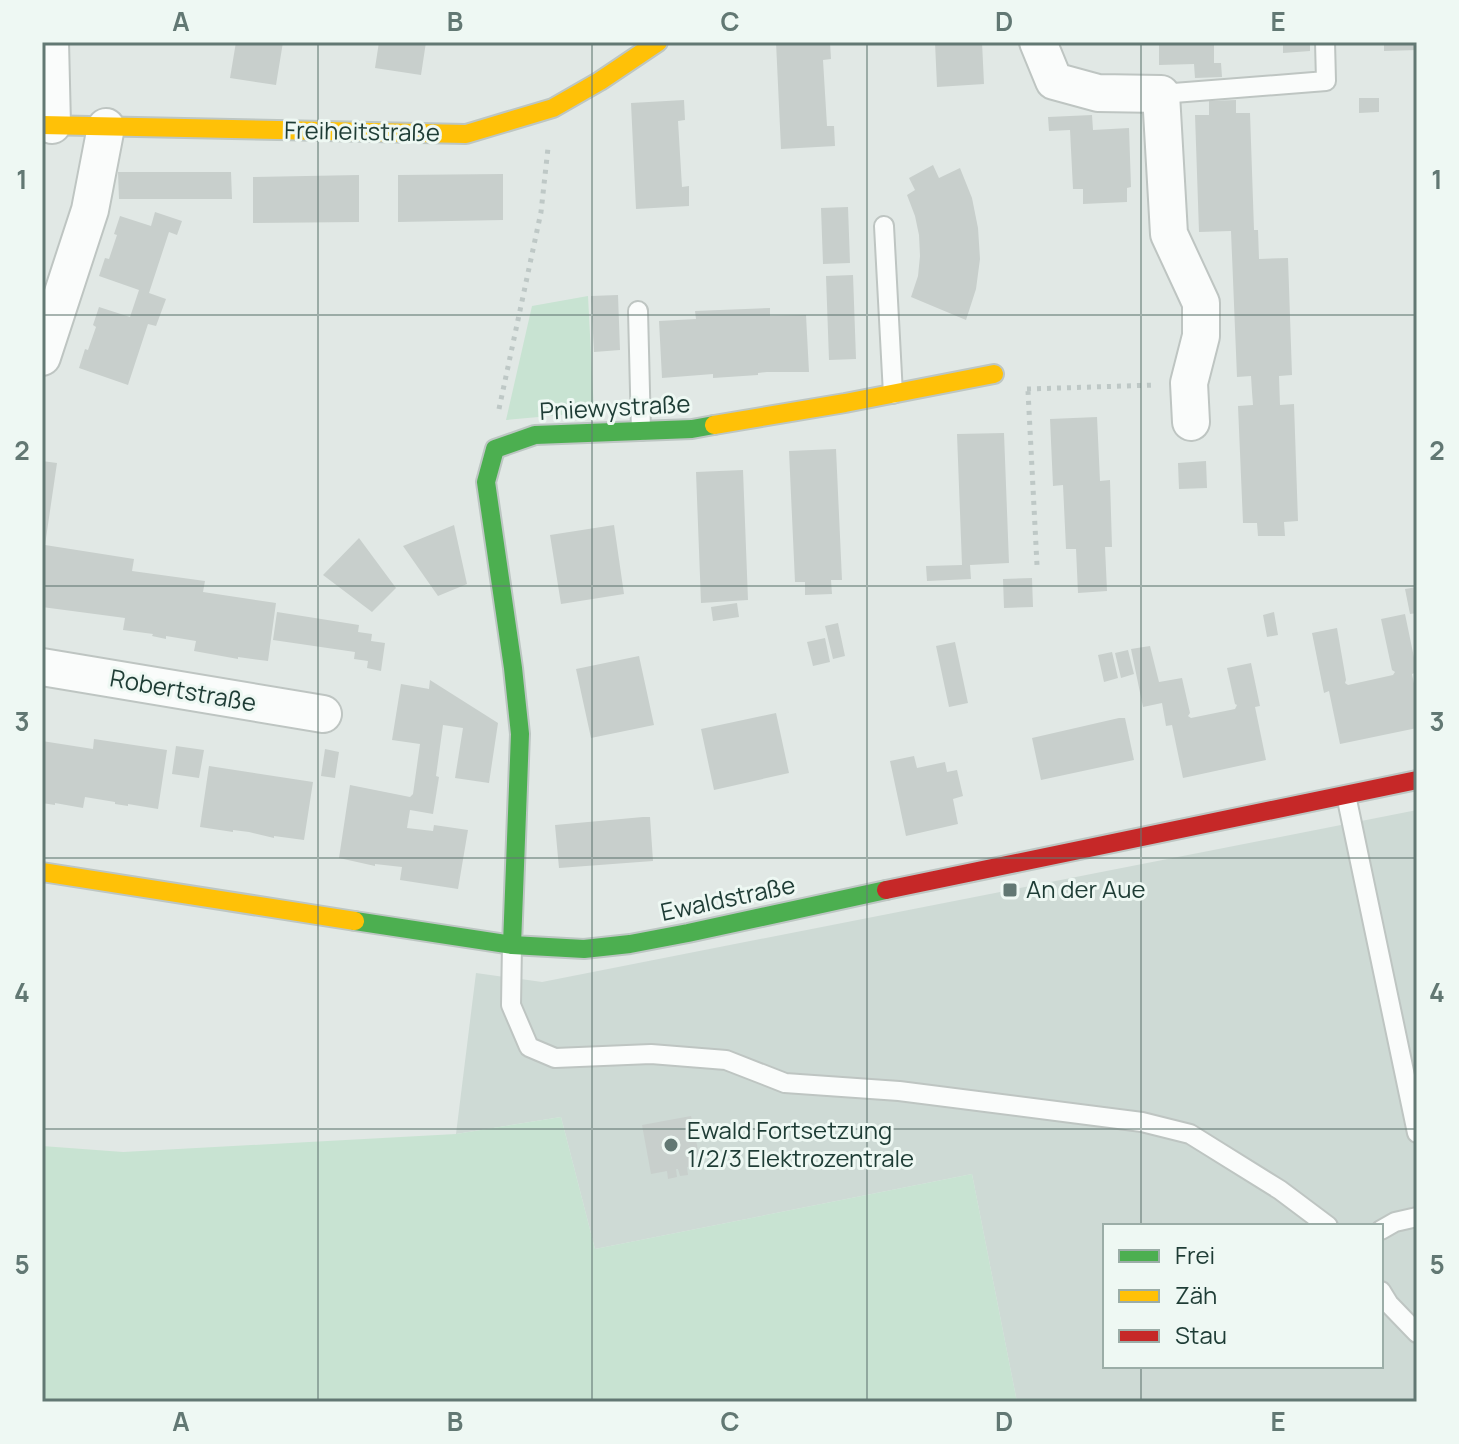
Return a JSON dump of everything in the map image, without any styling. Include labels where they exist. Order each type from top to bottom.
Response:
[{"type":"street","points":[[47,125],[50,42]]},
{"type":"street","points":[[1038,42],[1054,81],[1098,93],[1161,94],[1169,234],[1201,303],[1201,336],[1189,383],[1191,422]]},
{"type":"street","name":"Freiheitstraße","points":[[47,125],[466,134],[553,108],[600,81],[648,45]]},
{"type":"street","points":[[42,357],[90,210],[106,127]]},
{"type":"street","name":"Pniewystraße","points":[[495,449],[535,435],[692,429],[994,374]]},
{"type":"street","points":[[495,449],[486,482],[520,734],[512,945]]},
{"type":"street","name":"Robertstraße","points":[[42,667],[323,714]]},
{"type":"street","name":"Ewaldstraße","points":[[42,872],[512,945],[584,949],[630,944],[1417,780]]},
{"type":"lane","points":[[1161,94],[1326,81],[1325,42]]},
{"type":"lane","points":[[884,226],[893,394]]},
{"type":"lane","points":[[638,311],[641,431]]},
{"type":"lane","points":[[1346,794],[1417,1133]]},
{"type":"lane","points":[[512,945],[511,1005],[529,1047],[555,1058],[651,1054],[726,1060],[785,1083],[899,1091],[1142,1122],[1190,1134],[1280,1190],[1325,1224]]},
{"type":"lane","points":[[1383,1229],[1395,1222],[1417,1217]]},
{"type":"lane","points":[[1383,1294],[1417,1333]]},
{"type":"path","points":[[495,449],[493,432],[541,212],[553,108]]},
{"type":"path","points":[[994,374],[1028,390],[1189,383]]},
{"type":"path","points":[[1028,390],[1037,565]]},
{"type":"shaded area","points":[[1417,810],[1417,1402],[1017,1402],[972,1174],[595,1249],[561,1117],[456,1134],[476,973],[542,982]]},
{"type":"green space","points":[[588,296],[594,412],[506,420],[532,306]]},
{"type":"green space","points":[[561,1117],[595,1249],[972,1174],[1017,1402],[42,1402],[42,1146],[123,1152],[456,1134]]},
{"type":"building","points":[[236,42],[283,42],[276,85],[230,78]]},
{"type":"building","points":[[379,42],[426,42],[421,75],[375,68]]},
{"type":"building","points":[[776,42],[830,42],[831,59],[823,60],[827,126],[834,126],[835,146],[781,149]]},
{"type":"building","points":[[935,42],[982,42],[984,84],[937,87]]},
{"type":"building","points":[[1159,42],[1214,42],[1214,63],[1221,63],[1222,77],[1195,78],[1194,64],[1159,65]]},
{"type":"building","points":[[1283,42],[1310,42],[1310,51],[1283,53]]},
{"type":"building","points":[[1384,42],[1417,42],[1417,50],[1384,51]]},
{"type":"building","points":[[1359,98],[1379,98],[1379,112],[1359,113]]},
{"type":"building","points":[[684,100],[685,120],[678,121],[682,187],[689,186],[689,206],[636,209],[631,103]]},
{"type":"building","points":[[1236,100],[1236,113],[1250,113],[1254,230],[1258,230],[1259,259],[1288,258],[1292,375],[1279,376],[1280,405],[1294,404],[1298,521],[1284,522],[1285,536],[1258,536],[1257,523],[1243,523],[1238,406],[1253,405],[1251,376],[1237,377],[1231,231],[1199,232],[1195,115],[1209,115],[1209,101]]},
{"type":"building","points":[[1092,115],[1093,130],[1129,128],[1131,187],[1127,188],[1127,202],[1083,204],[1083,189],[1073,189],[1070,130],[1049,131],[1048,117]]},
{"type":"building","points":[[933,165],[939,178],[960,168],[972,198],[980,259],[976,289],[966,320],[911,297],[920,256],[915,216],[907,195],[915,190],[909,178]]},
{"type":"building","points":[[118,172],[231,172],[232,199],[119,199]]},
{"type":"building","points":[[503,174],[503,220],[398,222],[398,175]]},
{"type":"building","points":[[359,175],[359,222],[253,223],[253,177]]},
{"type":"building","points":[[848,207],[850,263],[823,264],[821,208]]},
{"type":"building","points":[[155,212],[182,221],[177,235],[169,232],[149,293],[166,299],[156,326],[148,324],[128,385],[79,368],[96,327],[93,325],[99,307],[130,317],[139,290],[99,276],[105,258],[109,259],[120,216],[151,226]]},
{"type":"building","points":[[853,275],[856,359],[829,360],[826,276]]},
{"type":"building","points":[[618,295],[620,350],[594,352],[591,296]]},
{"type":"building","points":[[770,308],[770,316],[806,315],[809,372],[662,378],[659,321],[696,319],[695,311]]},
{"type":"building","points":[[1097,417],[1100,481],[1110,480],[1112,547],[1105,547],[1107,591],[1078,593],[1076,549],[1066,549],[1063,485],[1053,486],[1050,419]]},
{"type":"building","points":[[1004,433],[1009,563],[970,565],[971,579],[927,581],[926,566],[962,565],[957,434]]},
{"type":"building","points":[[836,449],[842,580],[831,580],[832,594],[805,595],[805,582],[795,582],[789,451]]},
{"type":"building","points":[[42,461],[57,463],[45,545],[134,559],[132,571],[205,581],[203,592],[276,603],[268,661],[194,651],[196,641],[166,636],[166,639],[123,630],[125,618],[42,607]]},
{"type":"building","points":[[1206,461],[1207,488],[1179,489],[1178,463]]},
{"type":"building","points":[[743,470],[748,600],[701,603],[696,472]]},
{"type":"building","points":[[454,525],[467,584],[438,596],[403,546]]},
{"type":"building","points":[[614,525],[624,594],[561,604],[550,535]]},
{"type":"building","points":[[359,538],[396,588],[372,612],[323,575]]},
{"type":"building","points":[[1032,578],[1033,607],[1004,608],[1003,579]]},
{"type":"building","points":[[1417,587],[1417,613],[1410,614],[1405,589]]},
{"type":"building","points":[[737,603],[739,617],[713,621],[711,607]]},
{"type":"building","points":[[277,612],[359,625],[358,632],[372,634],[371,641],[385,643],[381,671],[367,668],[368,661],[354,659],[355,652],[273,640]]},
{"type":"building","points":[[1274,612],[1278,635],[1267,637],[1263,615]]},
{"type":"building","points":[[1405,614],[1417,672],[1412,674],[1417,698],[1417,728],[1340,744],[1329,691],[1324,693],[1312,633],[1337,628],[1345,683],[1348,685],[1393,675],[1395,672],[1381,619]]},
{"type":"building","points":[[838,623],[845,656],[833,659],[825,626]]},
{"type":"building","points":[[825,638],[830,662],[813,666],[807,642]]},
{"type":"building","points":[[955,642],[968,703],[949,707],[936,646]]},
{"type":"building","points":[[1150,646],[1159,682],[1182,678],[1190,713],[1188,716],[1191,718],[1235,709],[1237,705],[1227,668],[1251,663],[1260,706],[1255,707],[1266,760],[1183,778],[1172,725],[1166,726],[1162,703],[1143,707],[1131,649]]},
{"type":"building","points":[[1128,650],[1134,674],[1121,678],[1115,653]]},
{"type":"building","points":[[1112,652],[1118,678],[1104,682],[1098,655]]},
{"type":"building","points":[[639,656],[654,725],[591,738],[576,669]]},
{"type":"building","points":[[430,680],[498,723],[489,783],[455,778],[463,728],[443,725],[433,814],[410,810],[407,828],[433,831],[434,825],[468,830],[458,889],[400,880],[402,867],[375,866],[339,858],[350,785],[410,797],[413,794],[420,744],[392,740],[401,684],[429,689]]},
{"type":"building","points":[[776,713],[789,773],[714,790],[701,729]]},
{"type":"building","points":[[1125,718],[1134,760],[1041,780],[1032,738]]},
{"type":"building","points":[[94,739],[167,750],[158,809],[85,797],[83,808],[42,803],[42,741],[93,749]]},
{"type":"building","points":[[176,746],[204,750],[199,778],[172,774]]},
{"type":"building","points":[[325,749],[339,752],[335,778],[321,776]]},
{"type":"building","points":[[914,756],[917,768],[945,762],[947,772],[957,770],[963,796],[953,799],[958,824],[906,836],[890,761]]},
{"type":"building","points":[[209,766],[313,782],[304,840],[200,827]]},
{"type":"building","points":[[650,817],[653,861],[559,868],[555,825]]},
{"type":"building","name":"Ewald Fortsetzung 1/2/3 Elektrozentrale","points":[[691,1116],[701,1165],[687,1167],[688,1175],[680,1176],[676,1169],[677,1177],[668,1179],[667,1171],[651,1174],[642,1125]]},
{"type":"traffic: fast","points":[[512,945],[520,734],[486,482],[495,449],[535,435],[692,429],[714,425]]},
{"type":"traffic: fast","points":[[355,921],[512,945],[584,949],[688,933],[886,890]]},
{"type":"traffic: slow","points":[[42,125],[466,134],[553,108],[658,42]]},
{"type":"traffic: slow","points":[[714,425],[994,374]]},
{"type":"traffic: slow","points":[[42,872],[355,921]]},
{"type":"traffic: jam","points":[[886,890],[1417,780]]},
{"type":"place","name":"An der Aue","points":[[1010,890]]},
{"type":"place","name":"Ewald Fortsetzung 1/2/3 Elektrozentrale","points":[[671,1145]]}]
